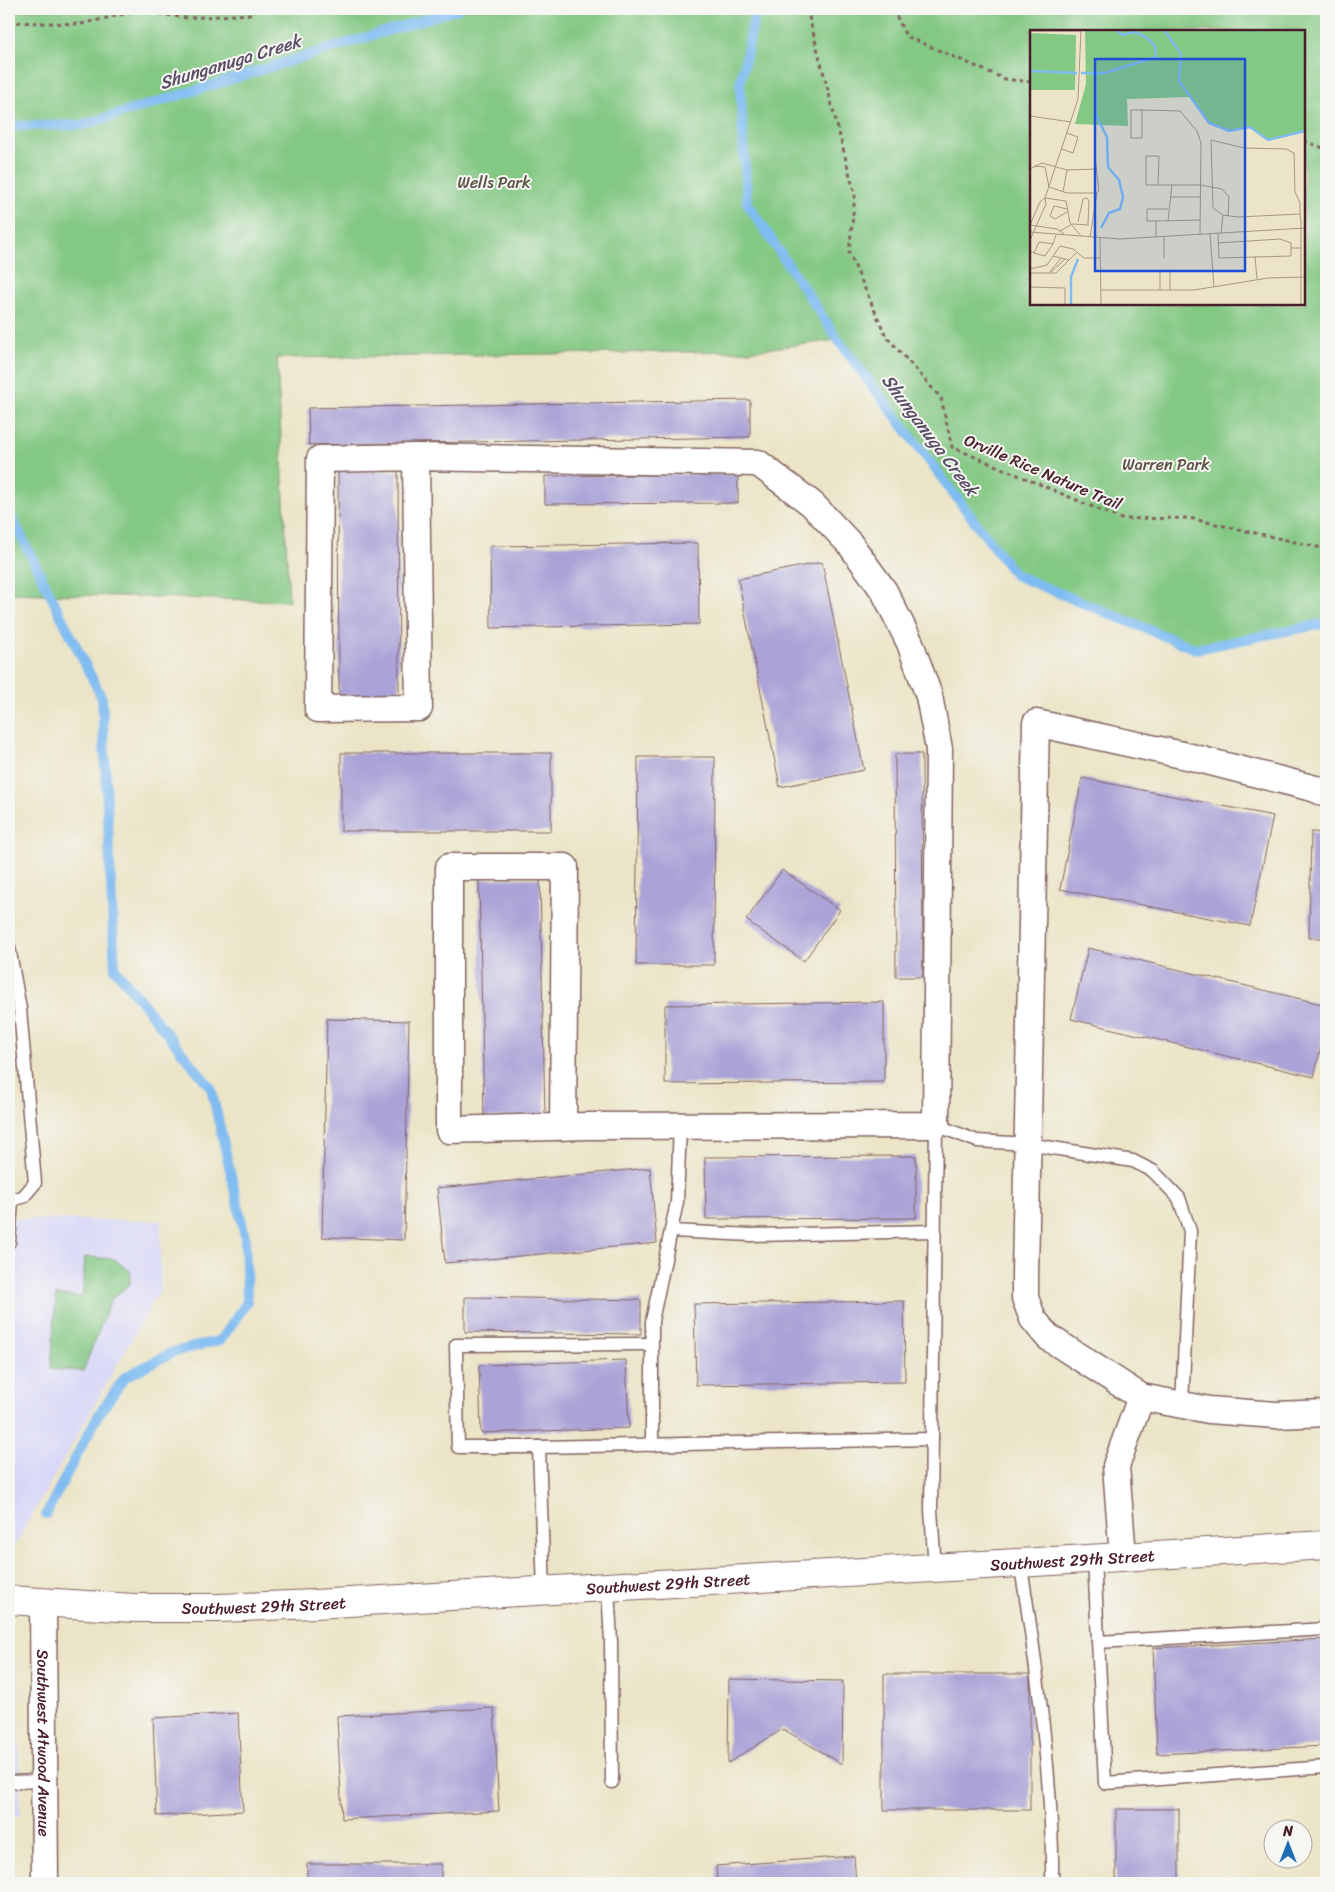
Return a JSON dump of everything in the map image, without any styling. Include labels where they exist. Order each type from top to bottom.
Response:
[{"type":"main road","name":"Southwest 29th Street","points":[[9,1600],[134,1608],[219,1608],[544,1592],[1326,1545]]},
{"type":"street","points":[[416,458],[419,708],[318,709],[320,459],[416,458],[758,464],[812,504],[850,544],[884,591],[910,643],[929,696],[939,749],[936,1125],[562,1127],[449,1130],[449,867],[565,867],[562,1127]]},
{"type":"street","points":[[1326,794],[1316,789],[1187,756],[1036,723],[1025,1298],[1033,1319],[1048,1337],[1141,1396],[1209,1410],[1276,1415],[1326,1413]]},
{"type":"street","points":[[1123,1557],[1116,1466],[1141,1396]]},
{"type":"street","name":"Southwest Atwood Avenue","points":[[43,1603],[45,1883]]},
{"type":"lane","points":[[9,947],[13,988],[20,1009],[35,1183],[22,1197],[10,1200],[9,1242]]},
{"type":"lane","points":[[935,1568],[931,1510],[936,1125],[978,1141],[1028,1144],[1133,1160],[1153,1172],[1179,1198],[1190,1231],[1182,1405]]},
{"type":"lane","points":[[652,1445],[652,1321],[677,1202],[680,1126]]},
{"type":"lane","points":[[672,1231],[751,1235],[935,1231]]},
{"type":"lane","points":[[651,1344],[456,1345],[458,1447],[932,1439]]},
{"type":"lane","points":[[539,1447],[544,1592]]},
{"type":"lane","points":[[1094,1558],[1105,1783],[1326,1767]]},
{"type":"lane","points":[[1020,1563],[1030,1616],[1047,1764],[1053,1849],[1052,1883]]},
{"type":"lane","points":[[608,1588],[612,1782]]},
{"type":"lane","points":[[1098,1642],[1326,1629]]},
{"type":"lane","points":[[9,1782],[45,1781]]},
{"type":"path","points":[[9,22],[81,24],[137,10],[188,18],[250,14],[258,9]]},
{"type":"path","name":"Orville Rice Nature Trail","points":[[807,9],[855,195],[849,253],[886,336],[941,398],[952,447],[1121,519],[1189,518],[1326,549]]},
{"type":"path","points":[[893,9],[906,36],[1005,79],[1030,82]]},
{"type":"path","points":[[1305,141],[1326,148]]},
{"type":"shaded area","points":[[9,1219],[161,1221],[160,1289],[9,1556]]},
{"type":"shaded area","points":[[9,1655],[14,1664],[18,1681],[20,1816],[9,1816]]},
{"type":"green space","points":[[9,9],[1326,9],[1326,623],[1196,649],[1015,575],[837,340],[748,351],[277,358],[289,601],[9,593]]},
{"type":"green space","points":[[85,1257],[114,1259],[130,1271],[130,1284],[111,1299],[83,1371],[51,1369],[56,1295],[82,1297]]},
{"type":"building","points":[[750,400],[750,437],[309,445],[308,408]]},
{"type":"building","points":[[338,471],[398,471],[399,696],[339,696]]},
{"type":"building","points":[[738,474],[738,503],[545,504],[545,476]]},
{"type":"building","points":[[698,543],[699,624],[491,628],[490,546]]},
{"type":"building","points":[[822,562],[864,770],[780,787],[738,579]]},
{"type":"building","points":[[341,753],[551,753],[551,831],[341,831]]},
{"type":"building","points":[[895,754],[922,754],[923,977],[896,977]]},
{"type":"building","points":[[638,757],[715,757],[714,965],[636,965]]},
{"type":"building","points":[[1082,778],[1273,816],[1250,926],[1060,889]]},
{"type":"building","points":[[1311,832],[1326,833],[1326,938],[1309,938]]},
{"type":"building","points":[[782,870],[840,910],[804,961],[746,920]]},
{"type":"building","points":[[540,878],[545,1116],[484,1117],[479,879]]},
{"type":"building","points":[[1088,948],[1326,1005],[1326,1025],[1314,1077],[1071,1019]]},
{"type":"building","points":[[884,1002],[884,1082],[665,1084],[665,1005]]},
{"type":"building","points":[[327,1019],[409,1021],[404,1240],[322,1237]]},
{"type":"building","points":[[916,1156],[916,1218],[706,1219],[705,1157]]},
{"type":"building","points":[[650,1168],[657,1243],[445,1263],[437,1188]]},
{"type":"building","points":[[465,1297],[641,1300],[641,1334],[465,1332]]},
{"type":"building","points":[[904,1301],[905,1382],[696,1385],[694,1304]]},
{"type":"building","points":[[626,1360],[629,1428],[481,1433],[479,1365]]},
{"type":"building","points":[[1326,1639],[1326,1746],[1157,1754],[1153,1648]]},
{"type":"building","points":[[884,1674],[1030,1674],[1030,1810],[884,1810]]},
{"type":"building","points":[[729,1679],[843,1681],[842,1764],[783,1729],[728,1763]]},
{"type":"building","points":[[494,1708],[499,1811],[342,1819],[337,1716]]},
{"type":"building","points":[[238,1713],[243,1811],[157,1816],[153,1718]]},
{"type":"building","points":[[1116,1809],[1179,1809],[1179,1883],[1116,1883]]},
{"type":"building","points":[[854,1856],[856,1883],[717,1883],[716,1866]]},
{"type":"building","points":[[307,1864],[441,1864],[441,1883],[307,1883]]},
{"type":"waterway","name":"Shunganuga Creek","points":[[9,126],[83,125],[458,9]]},
{"type":"waterway","name":"Shunganuga Creek","points":[[756,9],[740,84],[747,203],[838,340],[1015,575],[1196,649],[1326,623]]},
{"type":"waterway","points":[[9,512],[102,698],[115,969],[211,1088],[245,1236],[247,1302],[221,1340],[173,1352],[125,1377],[97,1417],[46,1514]]},
{"type":"park label","name":"Wells Park","points":[[494,182]]},
{"type":"park label","name":"Warren Park","points":[[1166,464]]}]
